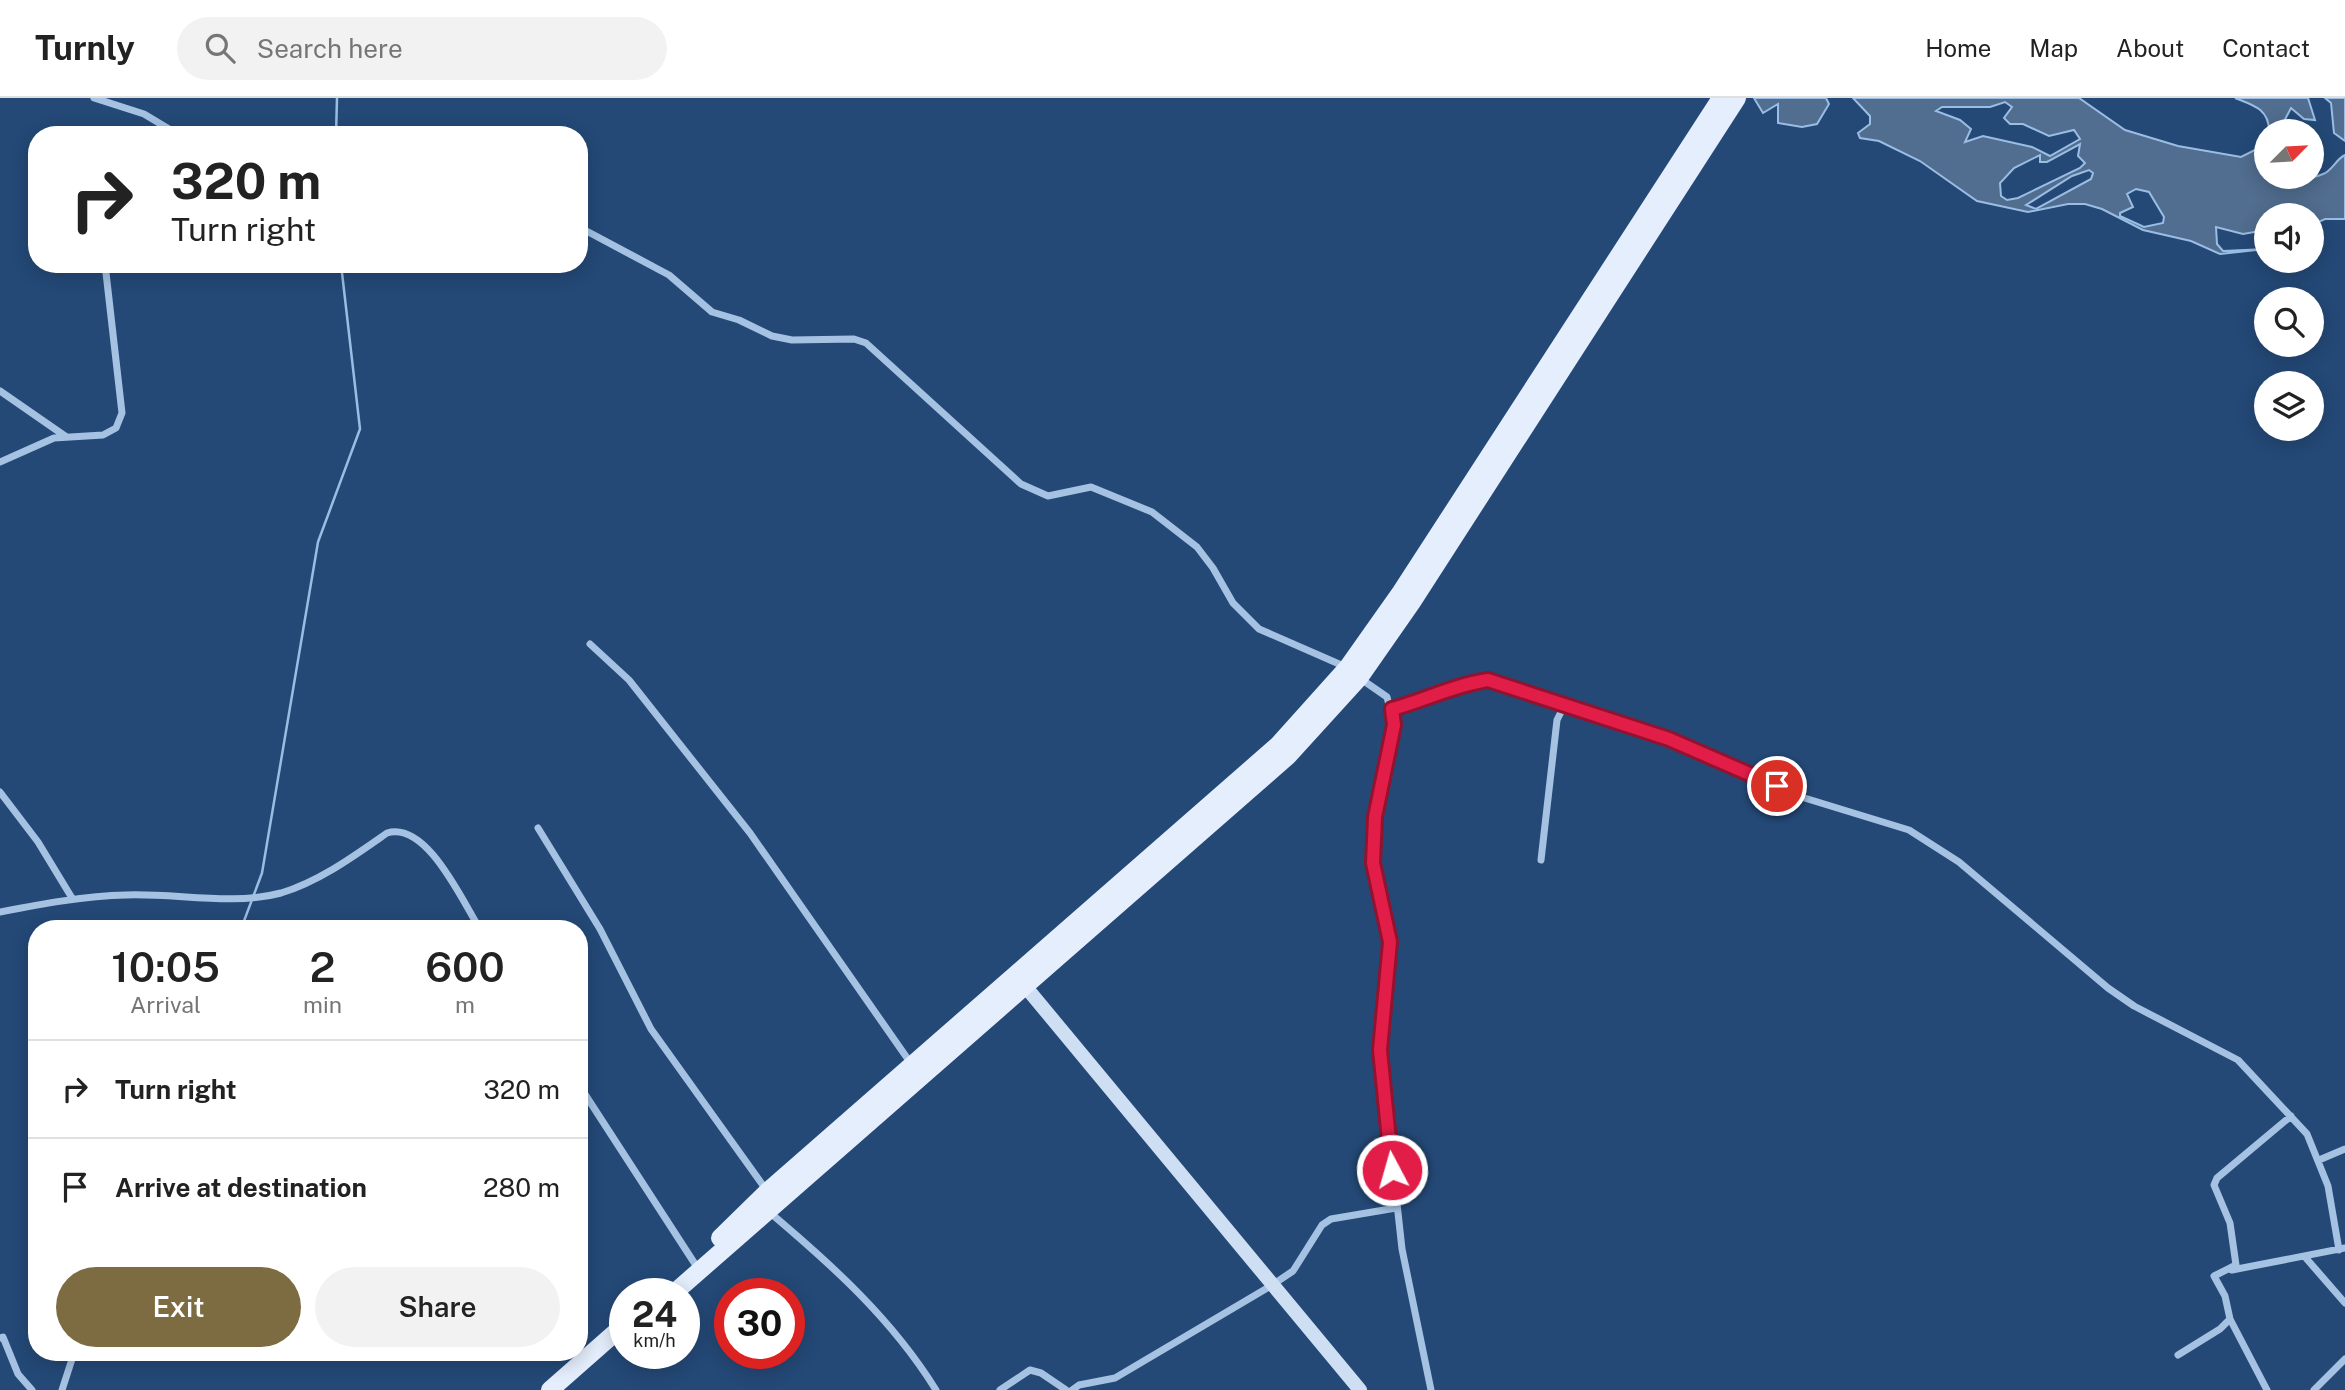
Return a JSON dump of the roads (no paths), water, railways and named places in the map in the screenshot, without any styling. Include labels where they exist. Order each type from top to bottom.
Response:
[{"type":"main road","points":[[691,1278],[1021,981],[1279,745],[1353,673],[1412,602],[1731,100]]},
{"type":"main road","points":[[678,1278],[768,1191],[913,1065],[1021,981]]},
{"type":"main road","points":[[1021,981],[1360,1390]]},
{"type":"main road","points":[[588,1357],[609,1338]]},
{"type":"main road","points":[[564,1390],[609,1350]]},
{"type":"main road","points":[[550,1390],[583,1361]]},
{"type":"street","points":[[94,98],[144,114],[164,126]]},
{"type":"street","points":[[588,232],[669,275],[712,312],[739,320],[772,336],[793,340],[854,339],[866,343],[1021,484],[1048,496],[1091,487],[1152,512],[1196,547],[1213,568],[1233,603],[1259,629],[1353,673],[1387,697],[1394,725],[1375,817],[1373,863],[1390,942],[1380,1050],[1396,1208],[1418,1336],[1431,1390]]},
{"type":"street","points":[[0,461],[41,441],[65,436],[103,435],[116,428],[122,413],[106,273]]},
{"type":"street","points":[[0,391],[65,436]]},
{"type":"street","points":[[590,645],[629,680],[750,833],[913,1065]]},
{"type":"street","points":[[1392,709],[1425,701],[1461,684],[1488,680],[1669,739],[1798,796],[1909,830],[1959,862],[2108,988],[2238,1060],[2307,1134],[2328,1186],[2342,1249],[2240,1268],[2214,1276]]},
{"type":"street","points":[[1541,860],[1557,720],[1564,704]]},
{"type":"street","points":[[0,792],[38,842],[72,898]]},
{"type":"street","points":[[538,828],[600,929],[651,1029],[768,1191]]},
{"type":"street","points":[[0,912],[72,898],[127,895],[244,897],[278,893],[337,867],[396,831],[410,834],[434,854],[474,920]]},
{"type":"street","points":[[588,1099],[695,1264]]},
{"type":"street","points":[[2214,1276],[2236,1265],[2230,1223],[2214,1185],[2217,1178],[2291,1116]]},
{"type":"street","points":[[2319,1160],[2345,1149]]},
{"type":"street","points":[[1072,1390],[1079,1385],[1115,1378],[1273,1285],[1293,1271],[1322,1225],[1331,1219],[1396,1208]]},
{"type":"street","points":[[768,1211],[871,1303],[911,1350],[936,1390]]},
{"type":"street","points":[[2305,1257],[2345,1303]]},
{"type":"street","points":[[2214,1276],[2225,1296],[2230,1319],[2267,1390]]},
{"type":"street","points":[[2178,1355],[2220,1329],[2230,1319]]},
{"type":"street","points":[[0,1338],[3,1338],[18,1374],[32,1390]]},
{"type":"street","points":[[2314,1390],[2345,1359]]},
{"type":"street","points":[[62,1390],[71,1361]]},
{"type":"street","points":[[1000,1390],[1030,1370],[1041,1373],[1066,1390]]},
{"type":"water","points":[[1754,98],[1826,98],[1829,104],[1817,124],[1802,127],[1778,123],[1778,104],[1763,113]]},
{"type":"water","points":[[1853,98],[2079,98],[2125,130],[2178,146],[2241,157],[2254,150],[2254,189],[2324,189],[2324,173],[2345,155],[2345,219],[2324,219],[2324,203],[2254,203],[2254,232],[2243,234],[2216,227],[2217,244],[2223,251],[2254,250],[2220,254],[2191,241],[2143,230],[2102,209],[2085,204],[2068,204],[2028,212],[1977,201],[1920,161],[1879,141],[1860,138],[1858,133],[1870,124],[1870,116]],"holes":[[[2005,102],[2012,107],[2004,118],[2010,124],[2023,124],[2049,136],[2074,130],[2080,139],[2050,156],[2032,147],[1983,136],[1965,142],[1971,129],[1960,120],[1936,111],[1942,107],[1990,107]],[[2080,144],[2078,156],[2085,163],[2080,168],[2018,198],[2007,200],[2001,196],[2000,183],[2014,168],[2040,155],[2040,162],[2047,162]],[[2089,170],[2093,173],[2091,179],[2036,209],[2026,205],[2072,176]],[[2136,189],[2149,192],[2164,217],[2163,223],[2144,227],[2120,216],[2120,213],[2133,207],[2127,194]]]},
{"type":"water","points":[[2235,98],[2308,98],[2315,119],[2304,119],[2291,108],[2285,119],[2266,119],[2254,106]]},
{"type":"water","points":[[2325,98],[2345,98],[2345,141],[2334,133],[2331,103]]},
{"type":"waterway","points":[[336,126],[337,98]]},
{"type":"waterway","points":[[244,920],[262,873],[318,542],[360,429],[342,273]]}]
